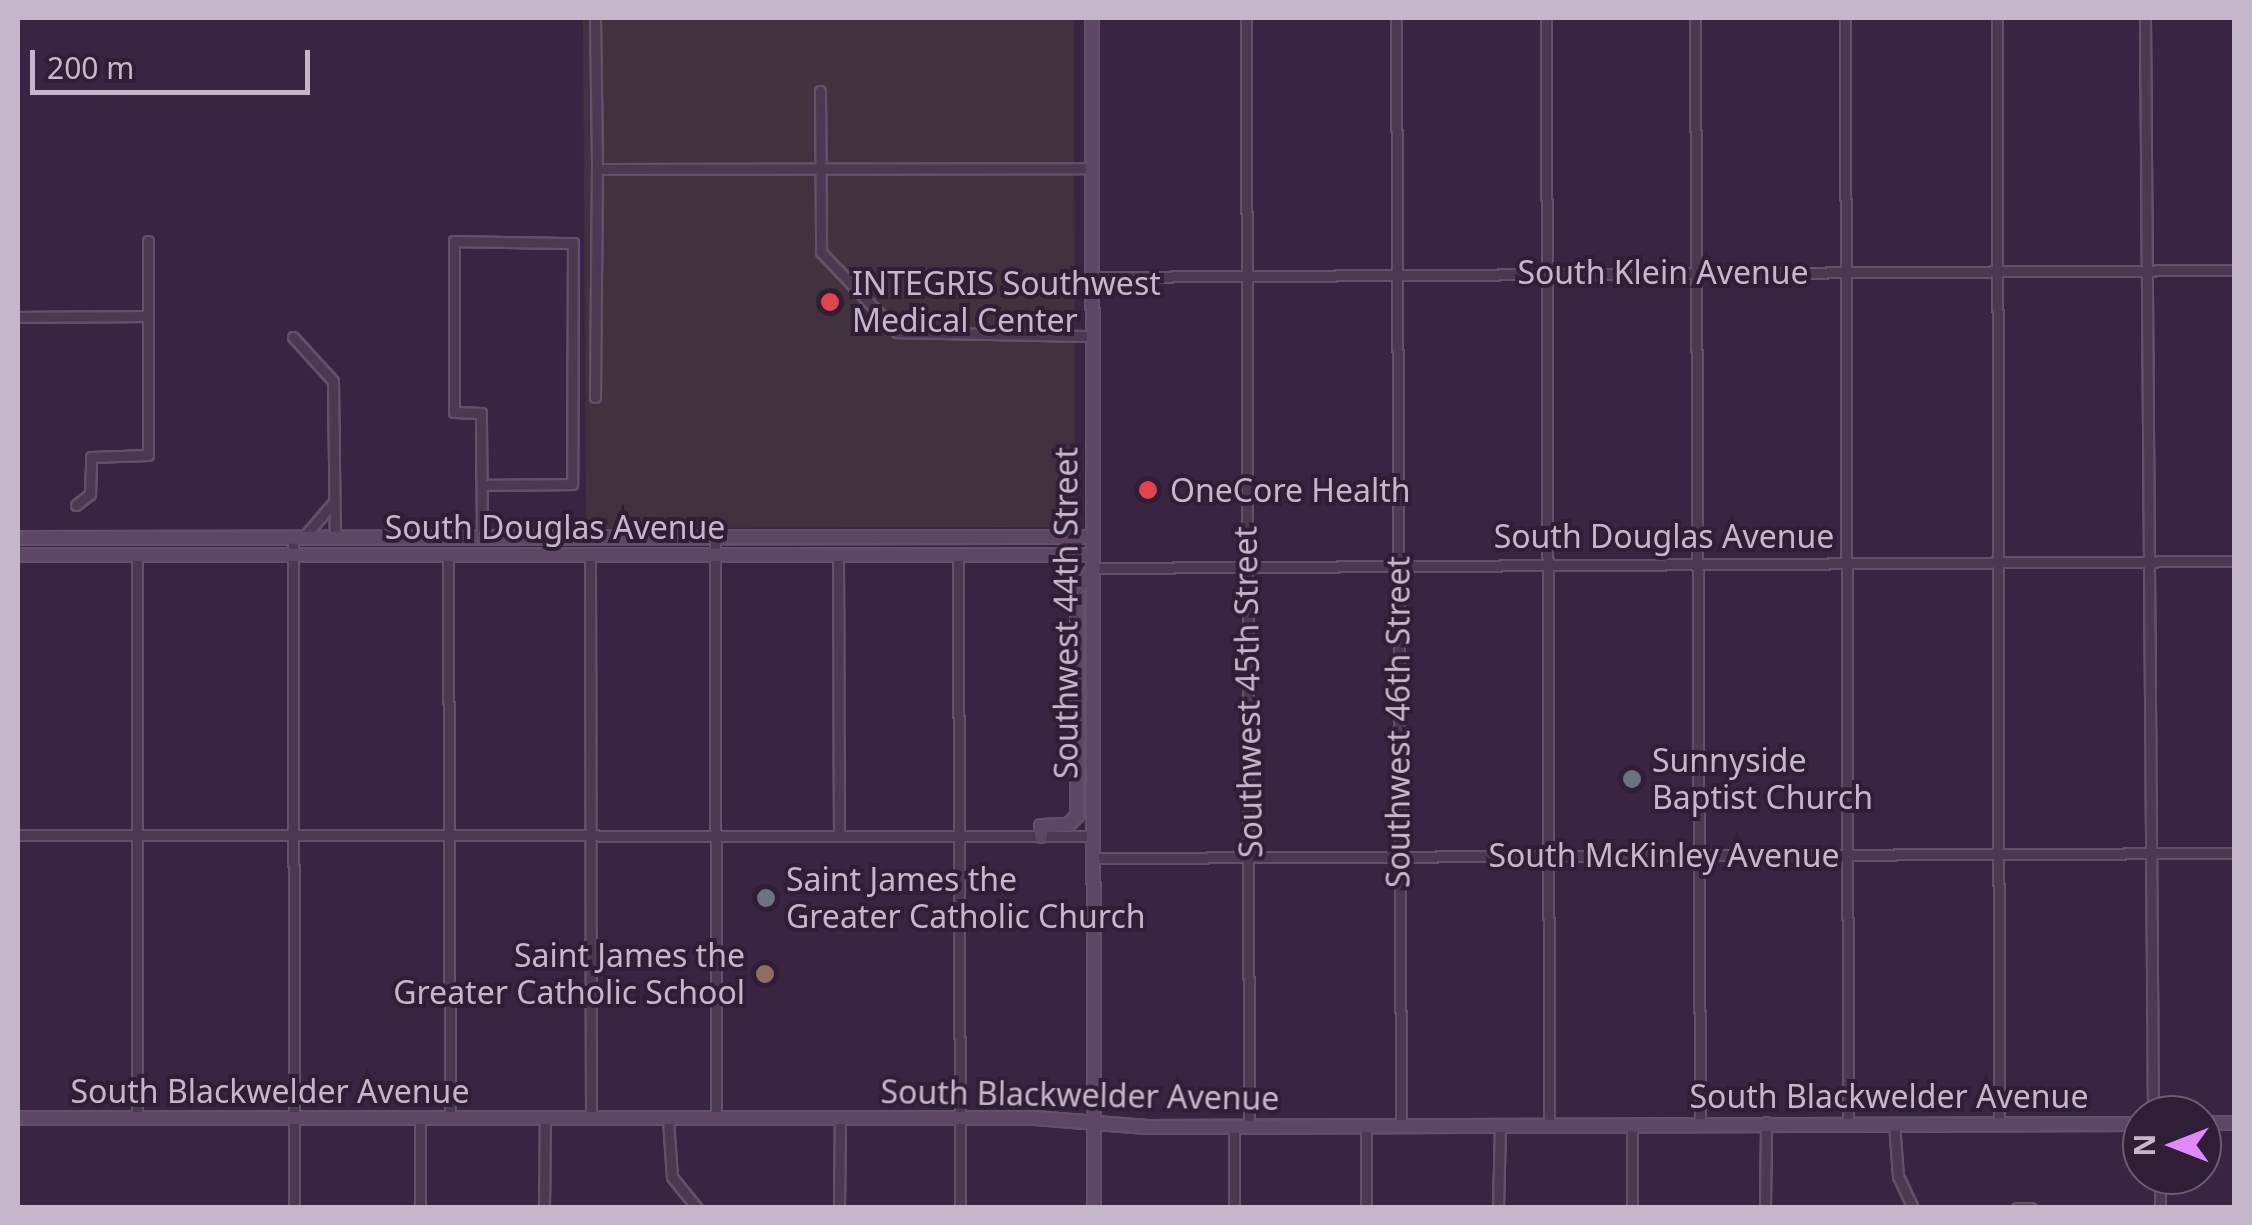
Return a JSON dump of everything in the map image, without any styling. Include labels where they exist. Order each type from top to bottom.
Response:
[{"type":"street","points":[[595,397],[596,18]]},
{"type":"street","name":"Southwest 44th Street","points":[[1092,18],[1094,1208]]},
{"type":"street","name":"Southwest 45th Street","points":[[1234,1208],[1241,1127],[1250,856],[1246,18]]},
{"type":"street","name":"Southwest 46th Street","points":[[1396,18],[1400,1126]]},
{"type":"street","points":[[1546,18],[1549,1124]]},
{"type":"street","points":[[1695,18],[1700,1123]]},
{"type":"street","points":[[1846,18],[1850,564],[1848,1122]]},
{"type":"street","points":[[1997,18],[1999,1122]]},
{"type":"street","points":[[2145,18],[2147,854],[2153,1095]]},
{"type":"street","points":[[820,91],[821,252],[897,332],[1092,336]]},
{"type":"street","points":[[597,169],[1092,168]]},
{"type":"street","points":[[76,505],[90,494],[91,457],[148,455],[148,241]]},
{"type":"street","points":[[482,485],[572,484],[573,243],[454,241],[454,412],[480,413],[482,538]]},
{"type":"street","name":"South Klein Avenue","points":[[1092,278],[1399,272],[2234,270]]},
{"type":"street","points":[[18,317],[148,316]]},
{"type":"street","points":[[293,337],[333,381],[335,538]]},
{"type":"street","points":[[294,1208],[293,554],[298,538],[334,502]]},
{"type":"street","name":"South Douglas Avenue","points":[[18,538],[1093,537]]},
{"type":"street","points":[[74,538],[74,554]]},
{"type":"street","points":[[715,538],[716,1119]]},
{"type":"street","points":[[448,554],[450,1118]]},
{"type":"street","points":[[590,554],[591,1118]]},
{"type":"street","points":[[838,554],[839,836]]},
{"type":"street","name":"South Douglas Avenue","points":[[18,555],[958,555],[1247,568],[1550,563],[2234,562]]},
{"type":"street","points":[[137,555],[137,1119]]},
{"type":"street","points":[[958,555],[960,1208]]},
{"type":"street","points":[[1041,831],[1068,825],[1077,816],[1077,589],[1093,562]]},
{"type":"street","points":[[18,835],[716,837],[959,836],[1041,831],[1094,836]]},
{"type":"street","name":"South McKinley Avenue","points":[[1094,858],[2234,854]]},
{"type":"street","name":"South Blackwelder Avenue","points":[[18,1118],[960,1118],[1241,1127],[1766,1122],[2122,1124]]},
{"type":"street","points":[[420,1118],[420,1208]]},
{"type":"street","points":[[544,1208],[545,1118]]},
{"type":"street","points":[[839,1208],[840,1118]]},
{"type":"street","points":[[668,1119],[672,1178],[698,1208]]},
{"type":"street","points":[[1765,1208],[1766,1122]]},
{"type":"street","points":[[1894,1123],[1898,1176],[1913,1208]]},
{"type":"street","points":[[1632,1124],[1632,1208]]},
{"type":"street","points":[[1366,1126],[1366,1208]]},
{"type":"street","points":[[1498,1208],[1500,1126]]},
{"type":"street","points":[[2017,1208],[2031,1208]]},
{"type":"shaded area","name":"INTEGRIS Southwest Medical Center","points":[[583,18],[1074,18],[1075,527],[586,528]]},
{"type":"place","name":"INTEGRIS Southwest Medical Center","points":[[830,302]]},
{"type":"place","name":"OneCore Health","points":[[1148,490]]},
{"type":"place","name":"Sunnyside Baptist Church","points":[[1632,779]]},
{"type":"place","name":"Saint James the Greater Catholic Church","points":[[766,898]]},
{"type":"place","name":"Saint James the Greater Catholic School","points":[[765,974]]}]
